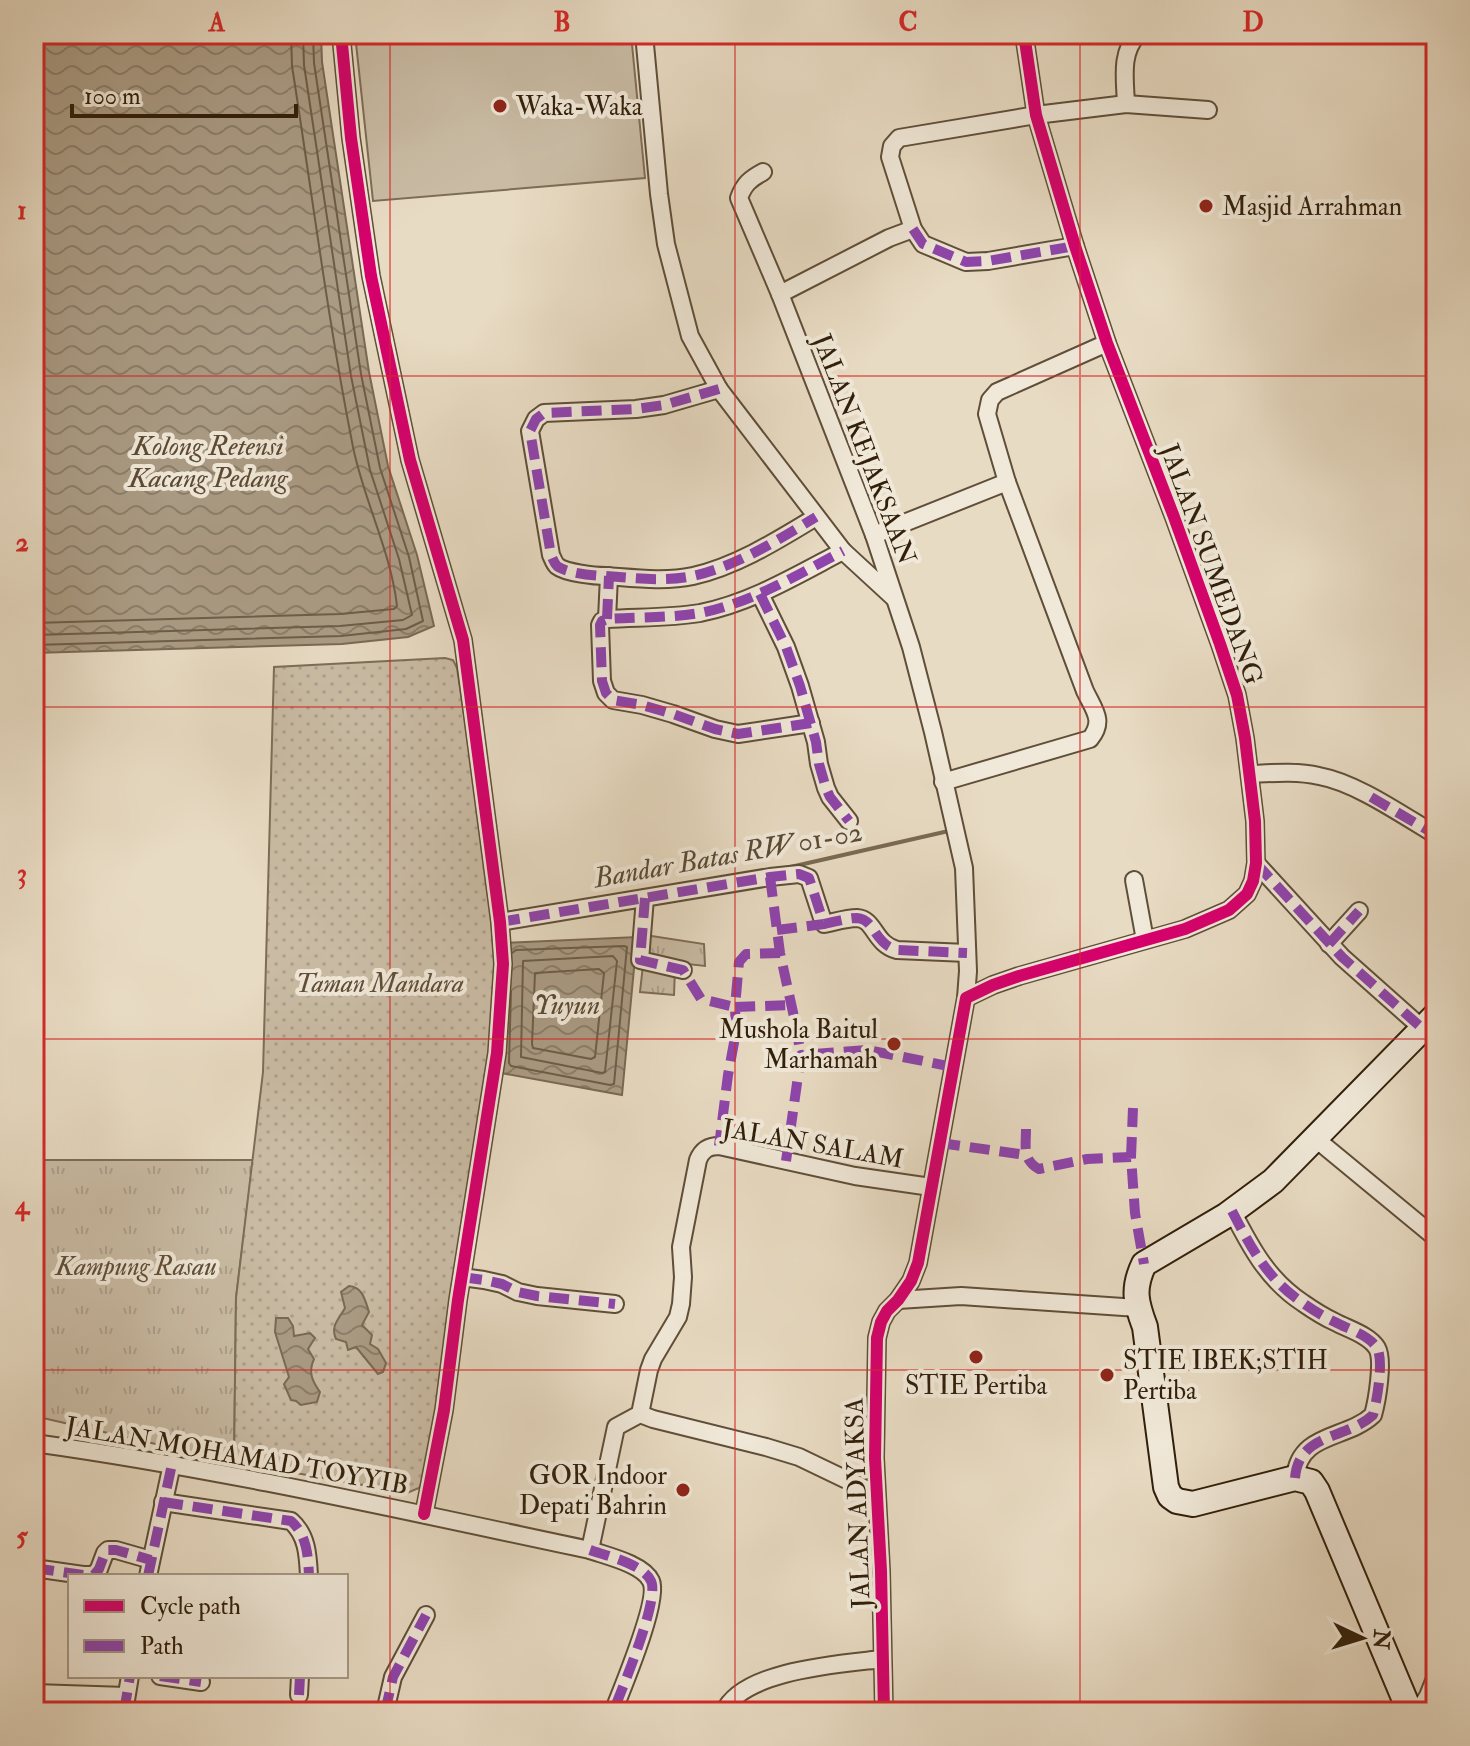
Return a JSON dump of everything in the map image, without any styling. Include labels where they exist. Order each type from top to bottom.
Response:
[{"type":"street","points":[[341,34],[351,138],[371,276],[410,460],[463,640],[503,964],[497,1053],[444,1410],[424,1514]]},
{"type":"street","points":[[644,34],[666,244],[690,336],[719,389],[816,517],[843,551],[896,600]]},
{"type":"street","name":"JALAN SUMEDANG","points":[[966,998],[1019,976],[1185,929],[1229,910],[1247,894],[1256,863],[1251,774],[1237,695],[1174,517],[1107,343],[1075,246],[1036,115],[1024,34]]},
{"type":"street","points":[[1126,104],[1127,47],[1138,34]]},
{"type":"street","points":[[1075,246],[966,262],[923,244],[913,229],[890,157],[892,146],[899,138],[1036,115],[1126,104],[1208,110]]},
{"type":"street","name":"JALAN KEJAKSAAN","points":[[763,172],[751,179],[739,198],[874,535],[918,675],[964,868],[968,971],[966,998]]},
{"type":"street","points":[[780,294],[889,238],[913,229]]},
{"type":"street","points":[[943,782],[1090,739],[1097,730],[1098,723],[1007,482],[987,414],[990,400],[997,392],[1107,343]]},
{"type":"street","points":[[719,389],[664,405],[544,413],[536,419],[530,431],[551,555],[558,567],[609,576],[655,579],[692,576],[762,548],[816,517]]},
{"type":"street","points":[[874,535],[1007,482]]},
{"type":"street","points":[[811,723],[738,734],[653,708],[613,700],[606,693],[602,681],[600,625],[607,619],[698,613],[728,606],[760,594],[843,551]]},
{"type":"street","points":[[607,619],[609,576]]},
{"type":"street","points":[[760,594],[786,647],[811,723],[826,788],[849,821]]},
{"type":"street","points":[[1251,774],[1288,773],[1324,777],[1371,797],[1436,835]]},
{"type":"street","points":[[1256,863],[1362,976],[1430,1022],[1273,1181],[1232,1211],[1144,1264],[1139,1274],[1137,1302],[1145,1327],[1162,1465],[1170,1496],[1177,1501],[1193,1504],[1295,1478],[1311,1482],[1410,1712]]},
{"type":"street","points":[[500,922],[799,874],[809,878],[824,924],[858,918],[866,920],[886,947],[967,953]]},
{"type":"street","points":[[1134,880],[1145,940]]},
{"type":"street","points":[[645,898],[640,960],[683,970]]},
{"type":"street","points":[[1329,944],[1359,911]]},
{"type":"street","points":[[898,1300],[911,1281],[918,1263],[966,998]]},
{"type":"street","points":[[1316,1139],[1436,1238]]},
{"type":"street","name":"JALAN SALAM","points":[[640,1414],[653,1359],[678,1317],[683,1277],[681,1247],[698,1160],[705,1149],[719,1146],[855,1176],[931,1187]]},
{"type":"street","points":[[1232,1211],[1258,1259],[1279,1285],[1333,1321],[1365,1337],[1379,1351],[1379,1380],[1373,1415],[1354,1428],[1312,1445],[1299,1459],[1295,1478]]},
{"type":"street","points":[[462,1277],[502,1284],[537,1296],[615,1304]]},
{"type":"street","points":[[898,1300],[961,1296],[1137,1302]]},
{"type":"street","name":"JALAN ADYAKSA","points":[[884,1712],[876,1494],[877,1338],[887,1311],[898,1300]]},
{"type":"street","points":[[590,1550],[616,1427],[640,1414],[799,1457],[876,1494]]},
{"type":"street","name":"JALAN MOHAMAD TOYYIB","points":[[34,1443],[129,1456],[424,1514],[590,1550],[624,1562],[646,1574],[654,1590],[649,1613],[613,1712]]},
{"type":"street","points":[[95,1574],[105,1553],[112,1549],[149,1568],[172,1464]]},
{"type":"street","points":[[163,1502],[291,1521],[304,1537],[309,1574]]},
{"type":"street","points":[[34,1568],[76,1574]]},
{"type":"street","points":[[385,1712],[393,1677],[426,1615]]},
{"type":"street","points":[[724,1712],[732,1698],[763,1680],[800,1671],[882,1659]]},
{"type":"street","points":[[34,1693],[125,1704],[130,1678]]},
{"type":"street","points":[[174,1678],[201,1682]]},
{"type":"street","points":[[299,1695],[300,1678]]},
{"type":"street","points":[[1418,1712],[1435,1683]]},
{"type":"green space","name":"Waka-Waka","points":[[355,34],[631,34],[645,178],[373,201]]},
{"type":"green space","name":"Taman Mandara","points":[[453,660],[457,668],[493,906],[496,966],[494,1036],[427,1475],[419,1488],[407,1493],[234,1462],[236,1298],[263,1072],[274,667]]},
{"type":"green space","points":[[645,935],[704,944],[705,966],[642,959]]},
{"type":"green space","points":[[643,965],[675,968],[674,995],[640,992]]},
{"type":"green space","name":"Kampung Rasau","points":[[34,1160],[253,1160],[236,1298],[234,1462],[34,1416]]},
{"type":"water","name":"Kolong Retensi Kacang Pedang","points":[[34,34],[321,34],[322,62],[369,372],[388,466],[417,555],[434,626],[408,637],[342,644],[34,653]]},
{"type":"water","name":"Yuyun","points":[[637,937],[622,1095],[501,1073],[504,943]]},
{"type":"water","points":[[349,1286],[363,1295],[369,1312],[362,1325],[372,1335],[370,1344],[378,1349],[386,1363],[383,1372],[378,1374],[356,1347],[348,1350],[346,1342],[336,1339],[334,1334],[336,1323],[345,1308],[341,1292]]},
{"type":"water","points":[[276,1318],[288,1318],[294,1336],[310,1333],[315,1338],[308,1349],[314,1359],[312,1376],[320,1392],[317,1402],[301,1405],[291,1400],[284,1384],[289,1377],[275,1332]]},
{"type":"waterway","name":"Bandar Batas RW 01-02","points":[[786,868],[953,830]]},
{"type":"waterway","name":"Bandar Batas RW 01-02","points":[[507,913],[524,910]]},
{"type":"marked path","points":[[913,229],[923,244],[966,262],[1075,246]]},
{"type":"marked path","points":[[719,389],[664,405],[544,413],[536,419],[530,431],[551,555],[556,565],[581,574],[661,579],[693,576],[741,559],[816,517]]},
{"type":"marked path","points":[[811,723],[738,734],[642,705],[613,700],[606,693],[602,681],[600,625],[607,619],[677,616],[719,608],[773,587],[843,551]]},
{"type":"marked path","points":[[607,619],[609,576]]},
{"type":"marked path","points":[[760,594],[786,647],[800,686],[826,788],[849,821]]},
{"type":"marked path","points":[[1371,797],[1436,835]]},
{"type":"marked path","points":[[1256,863],[1342,957],[1423,1029]]},
{"type":"marked path","points":[[500,922],[799,874],[809,878],[824,924],[863,919],[884,943],[897,950],[967,953]]},
{"type":"marked path","points":[[770,877],[780,953],[801,1055]]},
{"type":"marked path","points":[[645,898],[640,960],[683,970],[701,999],[735,1007],[736,1032],[719,1146]]},
{"type":"marked path","points":[[1329,944],[1359,911]]},
{"type":"marked path","points":[[777,930],[824,924]]},
{"type":"marked path","points":[[780,953],[746,954],[739,962],[735,1007],[791,1005]]},
{"type":"marked path","points":[[786,1161],[801,1055],[868,1050],[953,1067]]},
{"type":"marked path","points":[[1131,1157],[1133,1108]]},
{"type":"marked path","points":[[1026,1129],[1027,1157],[1039,1169],[1087,1159],[1131,1157],[1135,1213],[1144,1264]]},
{"type":"marked path","points":[[940,1143],[1026,1155]]},
{"type":"marked path","points":[[1232,1211],[1254,1250],[1280,1284],[1315,1311],[1369,1339],[1379,1354],[1379,1381],[1373,1415],[1350,1429],[1314,1444],[1298,1463],[1295,1478]]},
{"type":"marked path","points":[[462,1277],[502,1284],[537,1296],[615,1304]]},
{"type":"marked path","points":[[148,1574],[172,1464]]},
{"type":"marked path","points":[[163,1502],[291,1521],[303,1539],[309,1574]]},
{"type":"marked path","points":[[95,1574],[108,1550],[151,1560]]},
{"type":"marked path","points":[[590,1550],[633,1565],[651,1581],[650,1606],[645,1624],[613,1712]]},
{"type":"marked path","points":[[34,1568],[76,1574]]},
{"type":"marked path","points":[[385,1712],[393,1677],[426,1615]]},
{"type":"marked path","points":[[124,1712],[130,1678]]},
{"type":"marked path","points":[[174,1678],[201,1682]]},
{"type":"marked path","points":[[299,1695],[300,1678]]},
{"type":"marked path","points":[[1432,1685],[1436,1687]]},
{"type":"cycle path","points":[[341,34],[351,138],[371,276],[410,460],[463,640],[503,964],[497,1053],[444,1410],[424,1514]]},
{"type":"cycle path","points":[[884,1712],[875,1458],[877,1338],[887,1311],[911,1281],[918,1263],[966,998],[1019,976],[1185,929],[1229,910],[1247,894],[1256,863],[1255,821],[1237,695],[1174,517],[1107,343],[1075,246],[1036,115],[1024,34]]},
{"type":"place","name":"Waka-Waka","points":[[500,106]]},
{"type":"place","name":"Masjid Arrahman","points":[[1206,206]]},
{"type":"place","name":"Mushola Baitul Marhamah","points":[[894,1044]]},
{"type":"place","name":"STIE Pertiba","points":[[976,1357]]},
{"type":"place","name":"STIE IBEK;STIH Pertiba","points":[[1107,1375]]},
{"type":"place","name":"GOR Indoor Depati Bahrin","points":[[683,1490]]}]
